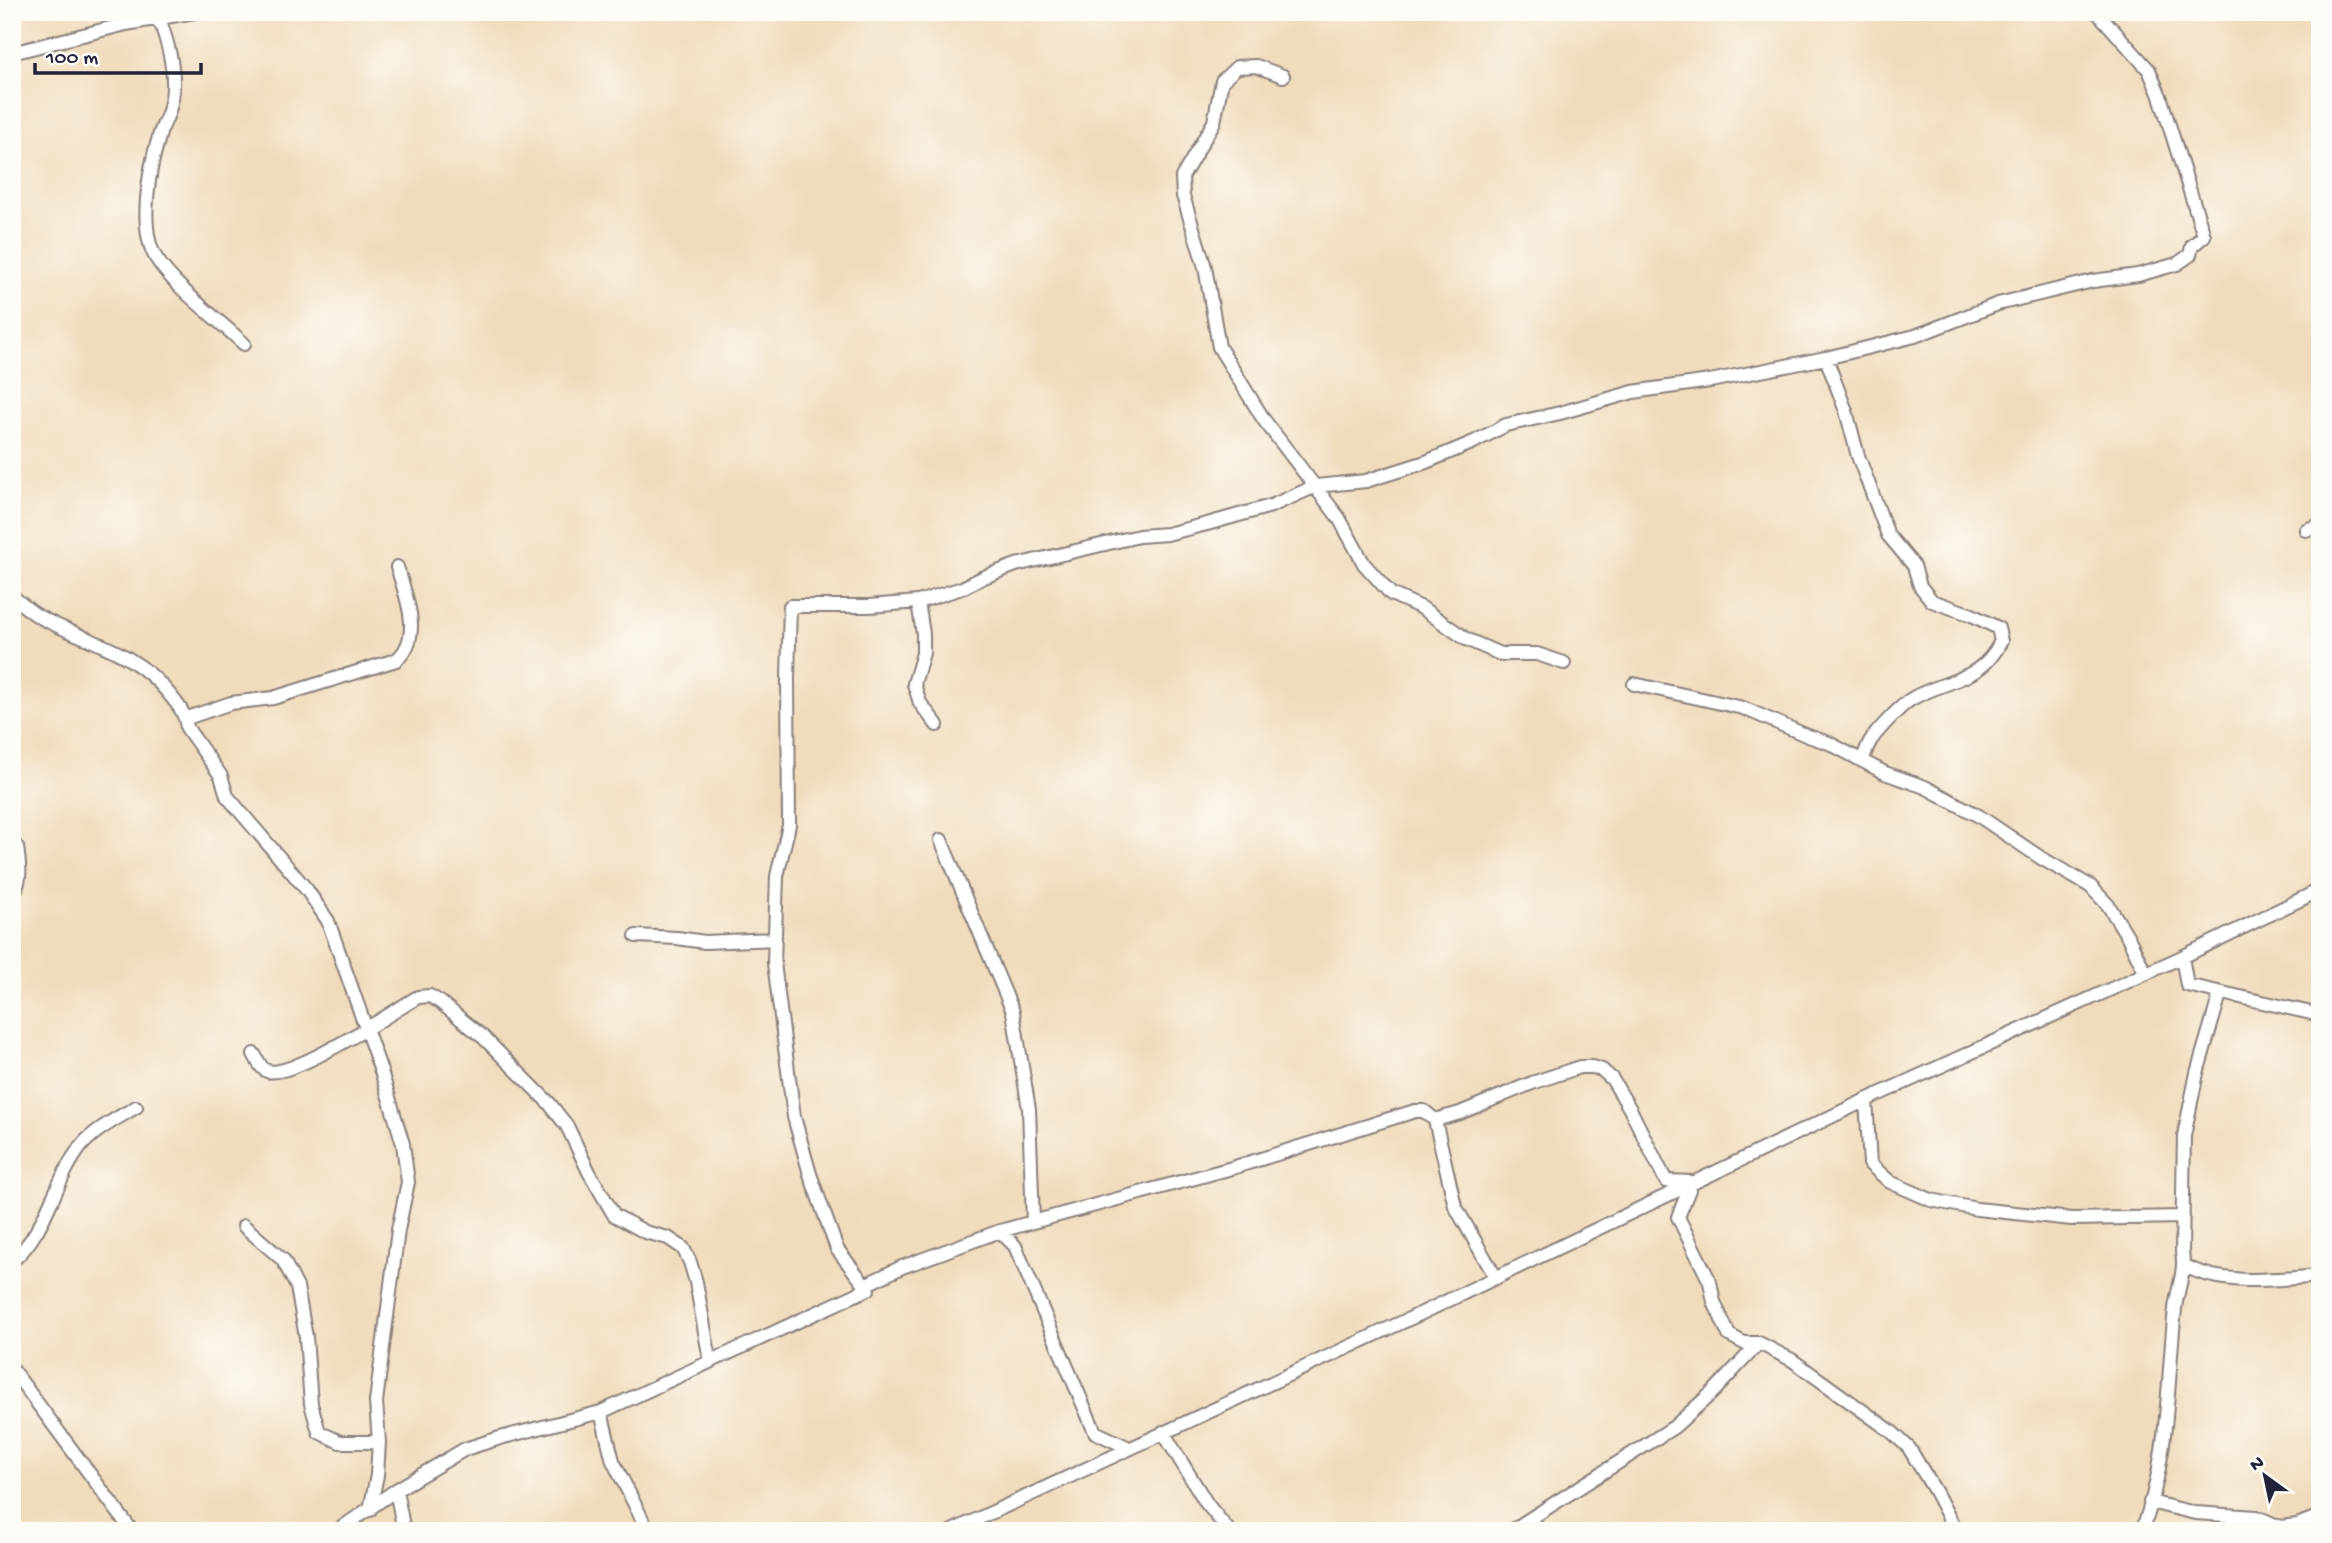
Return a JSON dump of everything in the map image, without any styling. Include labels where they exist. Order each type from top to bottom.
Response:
[{"type":"street","points":[[12,52],[126,24],[194,12]]},
{"type":"street","points":[[868,1289],[837,1249],[810,1174],[794,1117],[774,963],[777,876],[789,825],[790,606],[869,606],[918,602],[962,588],[1016,565],[1139,536],[1167,534],[1207,524],[1270,506],[1316,486],[1366,481],[1426,462],[1506,425],[1560,413],[1633,391],[1710,381],[1826,358],[1915,336],[1998,304],[2093,281],[2138,275],[2177,264],[2190,255],[2192,246],[2204,236],[2160,96],[2149,70],[2098,12]]},
{"type":"street","points":[[159,19],[168,43],[173,78],[171,107],[159,134],[151,169],[147,203],[150,237],[155,256],[173,279],[244,344]]},
{"type":"street","points":[[1283,76],[1256,66],[1237,67],[1222,81],[1214,122],[1182,177],[1183,196],[1205,267],[1219,347],[1264,420],[1339,518],[1364,564],[1391,594],[1422,608],[1466,639],[1500,654],[1537,654],[1564,663]]},
{"type":"street","points":[[1826,358],[1846,411],[1858,456],[1888,535],[1914,566],[1920,586],[1932,601],[1972,615],[1998,628],[2001,641],[1993,657],[1967,678],[1910,699],[1870,741],[1862,761]]},
{"type":"street","points":[[2306,530],[2320,525]]},
{"type":"street","points":[[187,718],[231,703],[274,698],[396,660],[406,652],[411,637],[409,605],[397,567]]},
{"type":"street","points":[[12,596],[37,615],[135,661],[157,678],[187,718],[187,728],[221,776],[227,796],[307,890],[328,921],[403,1144],[408,1182],[398,1230],[376,1402],[379,1442],[377,1475],[370,1510]]},
{"type":"street","points":[[918,602],[923,653],[914,684],[920,703],[937,725]]},
{"type":"street","points":[[1634,684],[1743,708],[1829,743],[1885,772],[1925,787],[1979,816],[2041,858],[2090,886],[2108,905],[2145,972]]},
{"type":"street","points":[[941,840],[1013,1012],[1029,1109],[1027,1224],[1015,1246]]},
{"type":"street","points":[[12,896],[18,888],[21,874],[17,847]]},
{"type":"street","points":[[952,1531],[1619,1220],[1692,1182],[1866,1100],[2182,957],[2320,890]]},
{"type":"street","points":[[636,936],[705,942],[775,939]]},
{"type":"street","points":[[2182,957],[2188,985],[2320,1015]]},
{"type":"street","points":[[2142,1531],[2165,1433],[2175,1306],[2185,1266],[2182,1252],[2184,1136],[2197,1073],[2220,994]]},
{"type":"street","points":[[254,1054],[263,1069],[268,1072],[297,1067],[418,997],[430,996],[483,1037],[549,1103],[567,1126],[614,1215],[645,1232],[668,1238],[683,1248],[696,1282],[710,1360]]},
{"type":"street","points":[[1435,1120],[1460,1113],[1532,1083],[1580,1067],[1592,1067],[1602,1070],[1612,1079],[1666,1181],[1692,1182]]},
{"type":"street","points":[[1866,1100],[1870,1164],[1890,1182],[1931,1200],[1977,1209],[2071,1219],[2183,1217]]},
{"type":"street","points":[[12,1261],[30,1240],[83,1144],[95,1133],[136,1107]]},
{"type":"street","points":[[868,1289],[867,1284],[902,1267],[1000,1231],[1232,1168],[1415,1111],[1424,1111],[1435,1120],[1455,1206],[1496,1278]]},
{"type":"street","points":[[1692,1182],[1678,1217],[1710,1282],[1714,1302],[1728,1335],[1744,1343],[1759,1343],[1811,1372],[1892,1432],[1909,1448],[1936,1491],[1956,1531]]},
{"type":"street","points":[[244,1226],[283,1260],[297,1287],[306,1337],[311,1404],[319,1432],[340,1443],[379,1442]]},
{"type":"street","points":[[1000,1231],[1015,1246],[1095,1432],[1129,1448]]},
{"type":"street","points":[[2185,1266],[2200,1274],[2259,1281],[2320,1276]]},
{"type":"street","points":[[337,1531],[396,1490],[465,1449],[601,1412],[868,1289]]},
{"type":"street","points":[[1511,1531],[1674,1427],[1714,1391],[1759,1343]]},
{"type":"street","points":[[12,1369],[132,1531]]},
{"type":"street","points":[[601,1412],[613,1461],[648,1531]]},
{"type":"street","points":[[1163,1432],[1207,1504],[1229,1531]]},
{"type":"street","points":[[396,1490],[404,1531]]},
{"type":"street","points":[[2150,1502],[2195,1513],[2257,1517],[2280,1527],[2297,1525],[2320,1516]]}]
